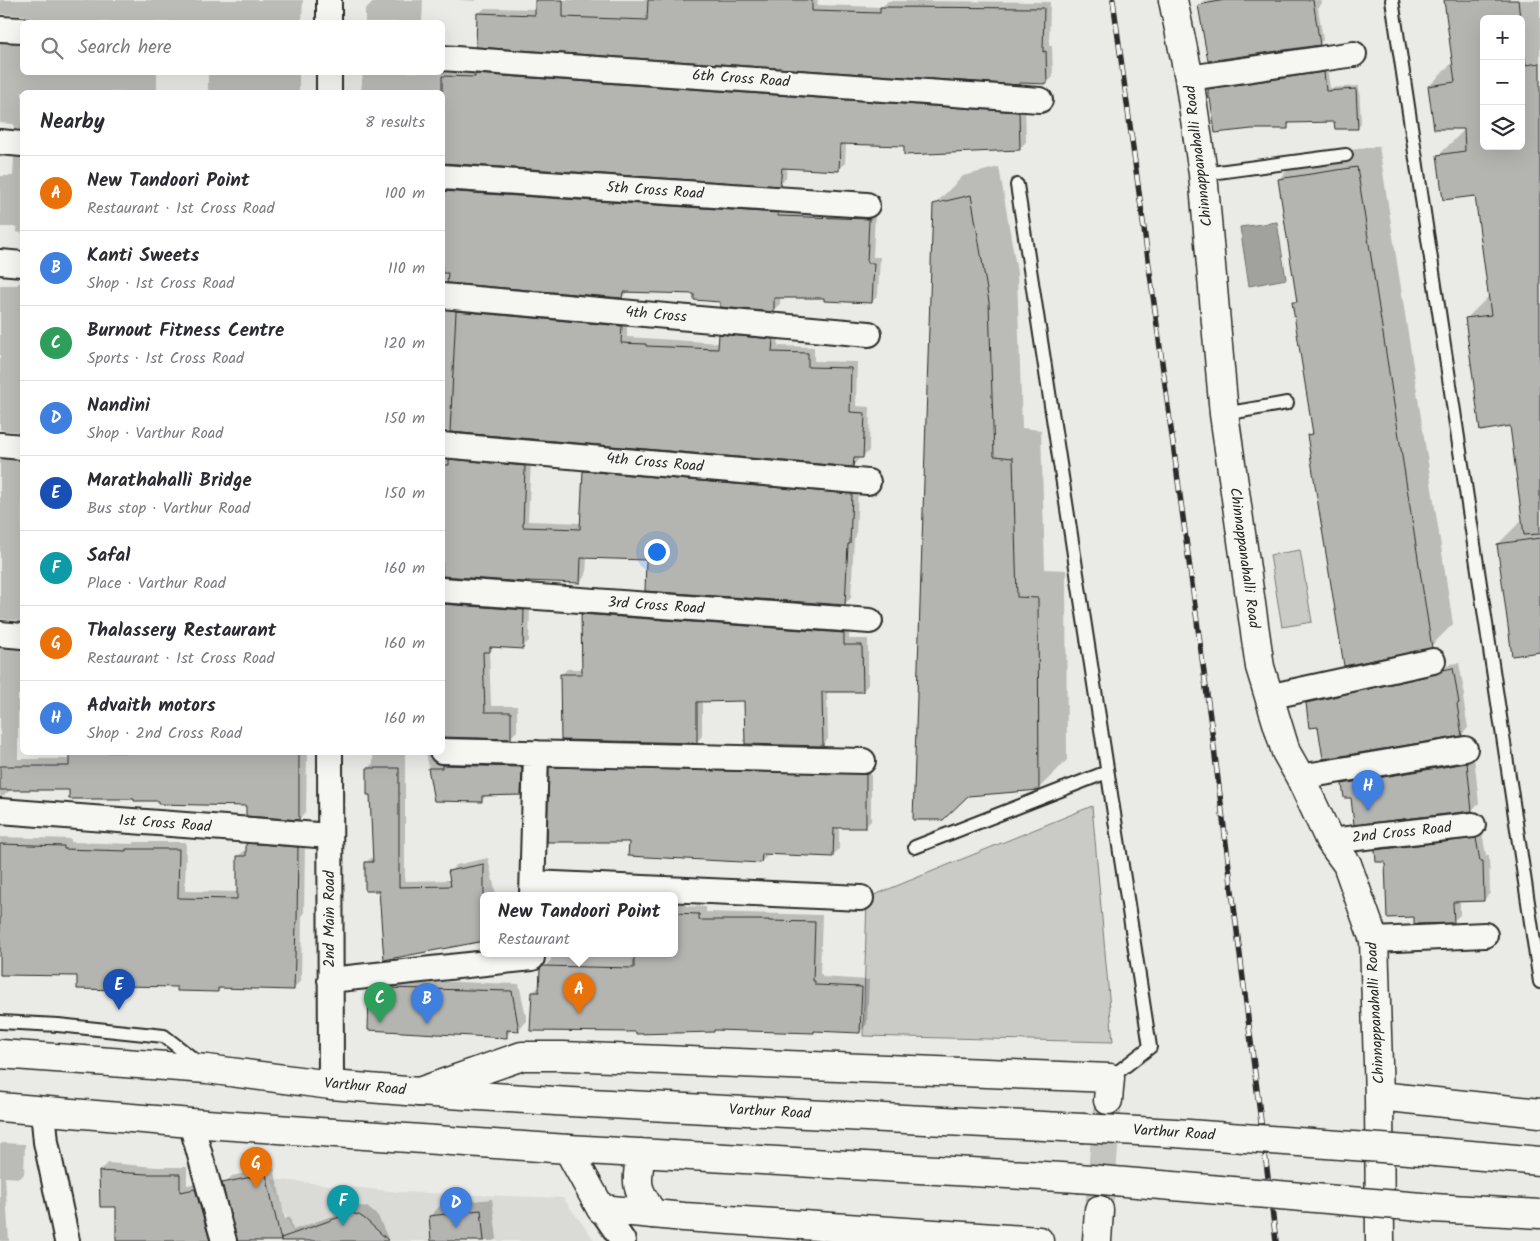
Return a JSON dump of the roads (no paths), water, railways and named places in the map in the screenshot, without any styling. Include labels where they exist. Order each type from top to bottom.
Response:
[{"type":"main road","name":"Chinnappanahalli Road","points":[[1173,0],[1189,78],[1202,174],[1224,414],[1260,667],[1286,752],[1330,840],[1347,864],[1374,940],[1379,1096],[1380,1241]]},
{"type":"main road","name":"Varthur Road","points":[[0,1054],[207,1069],[331,1085],[418,1092],[570,1102],[1175,1133],[1540,1161]]},
{"type":"main road","points":[[418,1092],[522,1056],[562,1056],[1109,1089]]},
{"type":"main road","points":[[1379,1096],[1540,1113]]},
{"type":"main road","points":[[0,1107],[191,1124],[568,1149],[1078,1178],[1433,1208],[1540,1214]]},
{"type":"main road","points":[[568,1149],[601,1209],[1039,1241]]},
{"type":"main road","points":[[641,1153],[637,1185],[640,1194],[653,1214]]},
{"type":"main road","points":[[1097,1241],[1099,1210]]},
{"type":"street","points":[[329,0],[329,20]]},
{"type":"street","points":[[0,29],[20,30]]},
{"type":"street","points":[[1189,78],[1354,54]]},
{"type":"street","name":"6th Cross Road","points":[[445,58],[1040,100]]},
{"type":"street","points":[[329,75],[329,90]]},
{"type":"street","points":[[0,142],[20,144]]},
{"type":"street","name":"5th Cross Road","points":[[445,177],[866,205]]},
{"type":"street","points":[[0,262],[20,264]]},
{"type":"street","name":"4th Cross","points":[[445,296],[869,334]]},
{"type":"street","points":[[0,445],[20,447]]},
{"type":"street","name":"4th Cross Road","points":[[445,445],[868,482]]},
{"type":"street","name":"3rd Cross Road","points":[[445,590],[870,621]]},
{"type":"street","points":[[0,634],[20,636]]},
{"type":"street","points":[[1268,697],[1433,660]]},
{"type":"street","points":[[1300,777],[1465,749]]},
{"type":"street","points":[[445,751],[863,761]]},
{"type":"street","points":[[536,753],[532,889],[642,892]]},
{"type":"street","name":"2nd Main Road","points":[[330,755],[331,1085]]},
{"type":"street","name":"1st Cross Road","points":[[0,811],[330,836]]},
{"type":"street","name":"2nd Cross Road","points":[[1330,840],[1473,825]]},
{"type":"street","points":[[678,893],[861,898]]},
{"type":"street","points":[[1374,940],[1484,935]]},
{"type":"street","points":[[330,980],[531,962]]},
{"type":"street","points":[[43,1110],[46,1142],[67,1241]]},
{"type":"street","points":[[191,1124],[224,1241]]},
{"type":"street","points":[[601,1209],[623,1241]]},
{"type":"lane","points":[[1392,0],[1540,982]]},
{"type":"lane","points":[[1202,174],[1346,155]]},
{"type":"lane","points":[[1017,185],[1150,1047],[1109,1089]]},
{"type":"lane","points":[[1224,414],[1287,403]]},
{"type":"lane","points":[[915,847],[1107,772]]},
{"type":"lane","points":[[0,1022],[58,1025],[164,1036],[207,1069]]},
{"type":"tunnel","points":[[1099,1210],[1108,1100]]},
{"type":"railway","points":[[1113,0],[1212,732],[1276,1241]]},
{"type":"place","name":"Advaith motors","points":[[1368,811]]},
{"type":"place","name":"Marathahalli Bridge","points":[[119,1010]]},
{"type":"place","name":"New Tandoori Point","points":[[579,1014]]},
{"type":"place","name":"Burnout Fitness Centre","points":[[380,1023]]},
{"type":"place","name":"Kanti Sweets","points":[[427,1024]]},
{"type":"place","name":"Thalassery Restaurant","points":[[256,1188]]},
{"type":"place","name":"Safal","points":[[343,1226]]},
{"type":"place","name":"Nandini","points":[[456,1228]]}]
